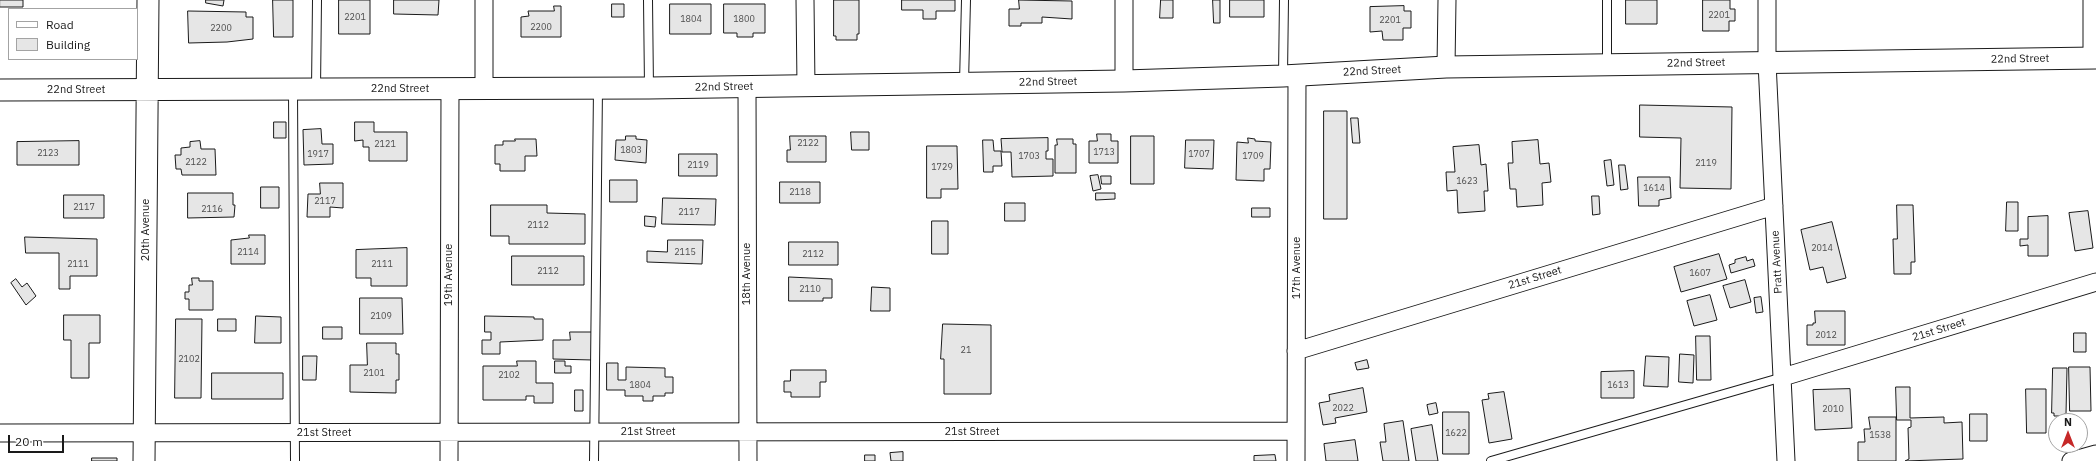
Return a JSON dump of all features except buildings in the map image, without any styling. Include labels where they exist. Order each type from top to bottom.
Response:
[{"type":"street","name":"20th Avenue","points":[[144,461],[148,0]]},
{"type":"street","points":[[484,0],[484,89]]},
{"type":"street","points":[[805,0],[806,86]]},
{"type":"street","points":[[1124,0],[1124,81]]},
{"type":"street","points":[[1446,67],[1447,0]]},
{"type":"street","name":"Pratt Avenue","points":[[1767,0],[1767,62],[1786,461]]},
{"type":"street","points":[[2092,0],[2094,58]]},
{"type":"street","name":"22nd Street","points":[[0,90],[649,88],[964,84],[1290,76],[1446,67],[2094,58]]},
{"type":"street","name":"17th Avenue","points":[[1290,76],[1296,351],[1296,461]]},
{"type":"street","name":"18th Avenue","points":[[747,87],[748,461]]},
{"type":"street","name":"19th Avenue","points":[[449,461],[450,89]]},
{"type":"street","name":"21st Street","points":[[1296,351],[1774,206]]},
{"type":"street","name":"21st Street","points":[[1783,377],[2096,282]]},
{"type":"street","name":"21st Street","points":[[0,434],[1296,431]]},
{"type":"street","points":[[2071,461],[2096,454]]},
{"type":"lane","points":[[316,89],[317,0]]},
{"type":"lane","points":[[648,0],[649,88]]},
{"type":"lane","points":[[964,84],[966,0]]},
{"type":"lane","points":[[1284,0],[1290,76]]},
{"type":"lane","points":[[1607,0],[1607,65]]},
{"type":"lane","points":[[594,461],[598,88]]},
{"type":"lane","points":[[293,89],[295,461]]},
{"type":"lane","points":[[1491,461],[1783,377]]}]
